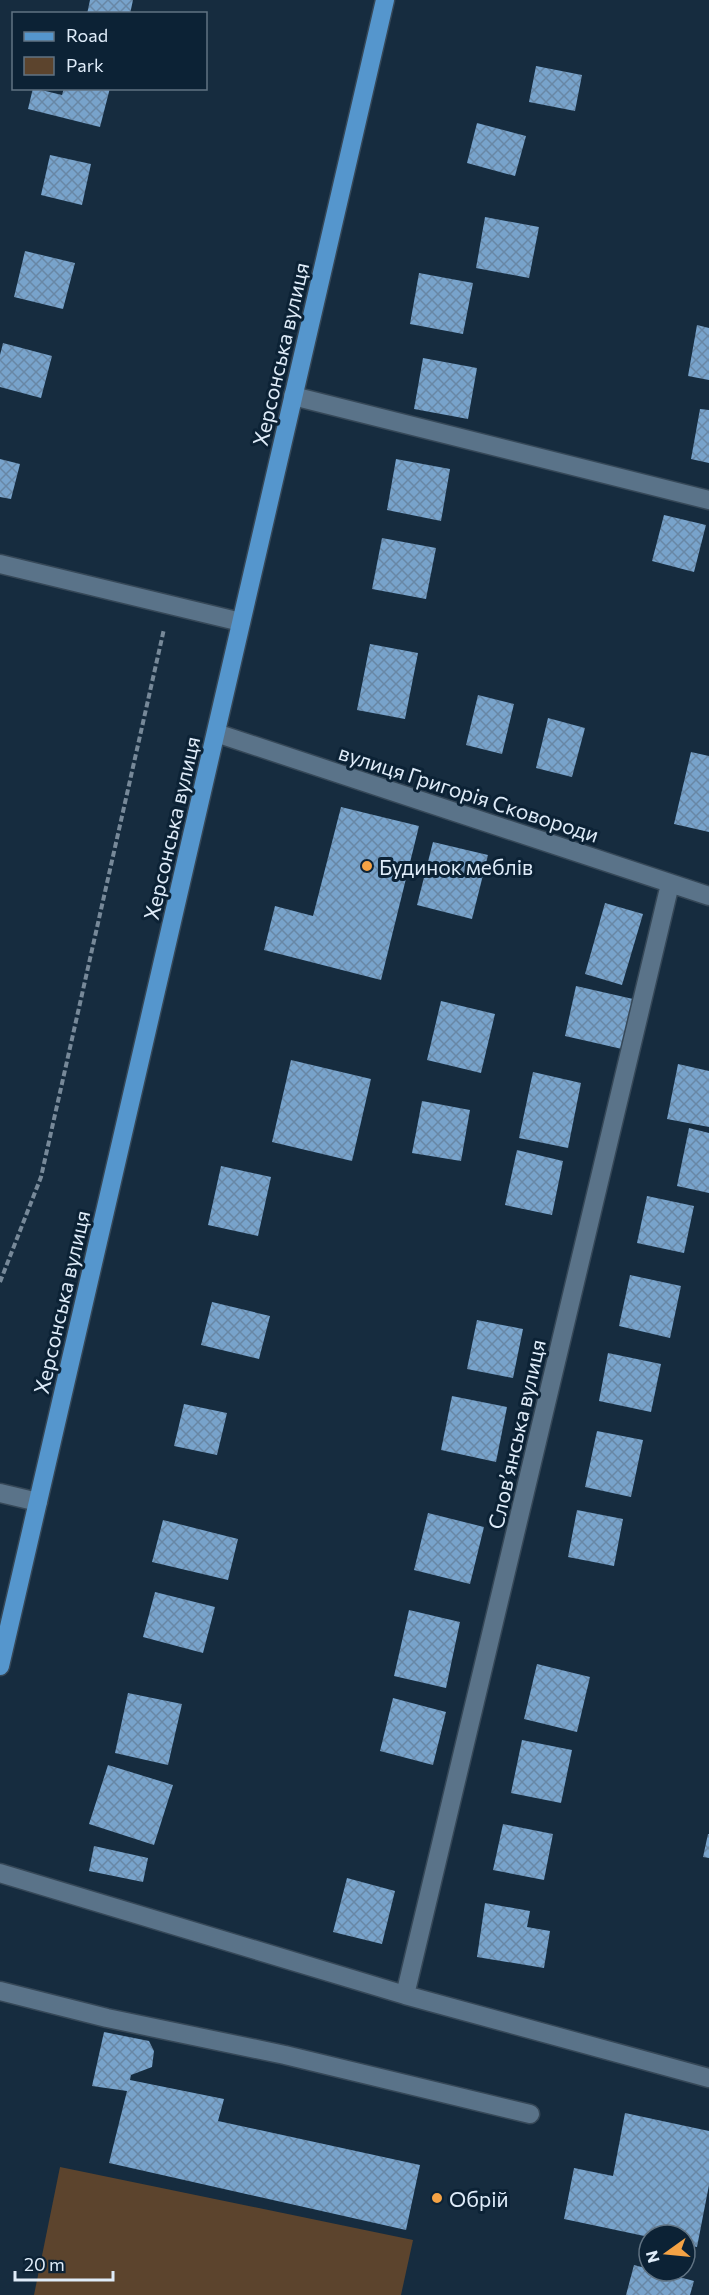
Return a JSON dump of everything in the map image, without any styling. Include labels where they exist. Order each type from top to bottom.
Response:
[{"type":"main road","name":"Херсонська вулиця","points":[[0,1666],[385,0]]},
{"type":"street","points":[[293,396],[709,500]]},
{"type":"street","points":[[0,564],[241,622]]},
{"type":"street","name":"вулиця Григорія Сковороди","points":[[216,733],[709,896]]},
{"type":"street","name":"Словʼянська вулиця","points":[[405,1995],[670,884]]},
{"type":"street","points":[[0,1493],[38,1502]]},
{"type":"street","points":[[0,1873],[405,1995],[709,2078]]},
{"type":"street","points":[[0,1991],[107,2018],[285,2055],[530,2114]]},
{"type":"path","points":[[0,1282],[41,1177],[169,604]]},
{"type":"green space","points":[[60,2167],[413,2240],[401,2295],[34,2295]]},
{"type":"building","points":[[90,0],[133,0],[130,12],[87,12]]},
{"type":"building","points":[[536,66],[582,75],[575,111],[529,102]]},
{"type":"building","points":[[33,90],[62,95],[63,90],[109,90],[100,127],[28,109]]},
{"type":"building","points":[[477,123],[526,136],[515,176],[467,163]]},
{"type":"building","points":[[50,155],[91,164],[82,205],[41,195]]},
{"type":"building","points":[[485,217],[539,227],[529,278],[476,268]]},
{"type":"building","points":[[25,251],[75,263],[63,309],[14,297]]},
{"type":"building","points":[[419,273],[473,283],[463,334],[410,324]]},
{"type":"building","points":[[697,325],[709,328],[709,380],[688,376]]},
{"type":"building","points":[[3,343],[52,356],[41,398],[0,387],[0,355]]},
{"type":"building","points":[[423,358],[477,368],[468,419],[414,409]]},
{"type":"building","points":[[700,409],[709,410],[709,463],[691,459]]},
{"type":"building","points":[[0,459],[20,464],[11,499],[0,497]]},
{"type":"building","points":[[396,459],[450,469],[441,521],[387,510]]},
{"type":"building","points":[[664,515],[706,525],[694,572],[652,561]]},
{"type":"building","points":[[382,538],[436,548],[426,599],[372,589]]},
{"type":"building","points":[[370,644],[418,653],[405,719],[357,710]]},
{"type":"building","points":[[478,695],[514,704],[502,754],[466,745]]},
{"type":"building","points":[[548,718],[585,728],[572,777],[536,768]]},
{"type":"building","points":[[691,752],[709,756],[709,832],[674,824]]},
{"type":"building","name":"Будинок меблів","points":[[341,807],[419,826],[381,980],[264,950],[275,906],[313,916]]},
{"type":"building","points":[[433,842],[488,855],[472,919],[417,905]]},
{"type":"building","points":[[605,903],[643,914],[622,985],[585,974]]},
{"type":"building","points":[[576,986],[633,999],[622,1049],[565,1036]]},
{"type":"building","points":[[441,1001],[495,1014],[481,1073],[427,1060]]},
{"type":"building","points":[[291,1060],[371,1079],[352,1161],[272,1142]]},
{"type":"building","points":[[678,1064],[709,1071],[709,1127],[667,1119]]},
{"type":"building","points":[[533,1072],[581,1083],[568,1148],[519,1138]]},
{"type":"building","points":[[422,1101],[470,1110],[461,1161],[412,1153]]},
{"type":"building","points":[[689,1128],[709,1133],[709,1193],[677,1186]]},
{"type":"building","points":[[517,1150],[563,1161],[552,1215],[505,1205]]},
{"type":"building","points":[[221,1166],[271,1177],[258,1236],[208,1225]]},
{"type":"building","points":[[647,1196],[694,1206],[684,1253],[637,1243]]},
{"type":"building","points":[[630,1275],[681,1286],[670,1338],[619,1326]]},
{"type":"building","points":[[212,1302],[270,1316],[259,1359],[201,1345]]},
{"type":"building","points":[[477,1320],[523,1329],[513,1378],[467,1369]]},
{"type":"building","points":[[608,1353],[661,1364],[651,1412],[599,1401]]},
{"type":"building","points":[[452,1396],[507,1407],[496,1462],[441,1450]]},
{"type":"building","points":[[184,1404],[227,1413],[217,1455],[174,1446]]},
{"type":"building","points":[[597,1431],[643,1440],[631,1497],[585,1487]]},
{"type":"building","points":[[577,1510],[623,1519],[614,1566],[568,1557]]},
{"type":"building","points":[[428,1513],[484,1527],[470,1584],[414,1570]]},
{"type":"building","points":[[163,1520],[238,1539],[228,1580],[152,1562]]},
{"type":"building","points":[[155,1592],[215,1607],[203,1653],[143,1637]]},
{"type":"building","points":[[409,1610],[460,1622],[446,1688],[394,1676]]},
{"type":"building","points":[[537,1664],[590,1677],[577,1732],[524,1719]]},
{"type":"building","points":[[128,1693],[182,1704],[168,1765],[115,1753]]},
{"type":"building","points":[[393,1698],[446,1712],[433,1765],[380,1751]]},
{"type":"building","points":[[522,1740],[572,1750],[561,1803],[511,1793]]},
{"type":"building","points":[[108,1765],[173,1785],[154,1845],[89,1824]]},
{"type":"building","points":[[503,1824],[553,1834],[544,1880],[493,1870]]},
{"type":"building","points":[[709,1834],[709,1858],[703,1857]]},
{"type":"building","points":[[94,1846],[148,1858],[143,1882],[89,1871]]},
{"type":"building","points":[[347,1878],[395,1891],[382,1944],[333,1932]]},
{"type":"building","points":[[485,1903],[530,1911],[527,1927],[550,1931],[544,1968],[477,1957]]},
{"type":"building","points":[[104,2032],[149,2041],[154,2051],[152,2067],[131,2075],[130,2080],[224,2099],[218,2121],[420,2165],[406,2230],[109,2163],[127,2091],[92,2086]]},
{"type":"building","points":[[625,2113],[709,2131],[709,2185],[697,2247],[697,2223],[637,2223],[637,2234],[564,2219],[574,2168],[613,2176]]},
{"type":"building","points":[[634,2265],[637,2266],[637,2283],[693,2283],[690,2295],[626,2295]]},
{"type":"place","name":"Будинок меблів","points":[[367,866]]},
{"type":"place","name":"Обрій","points":[[437,2198]]}]
